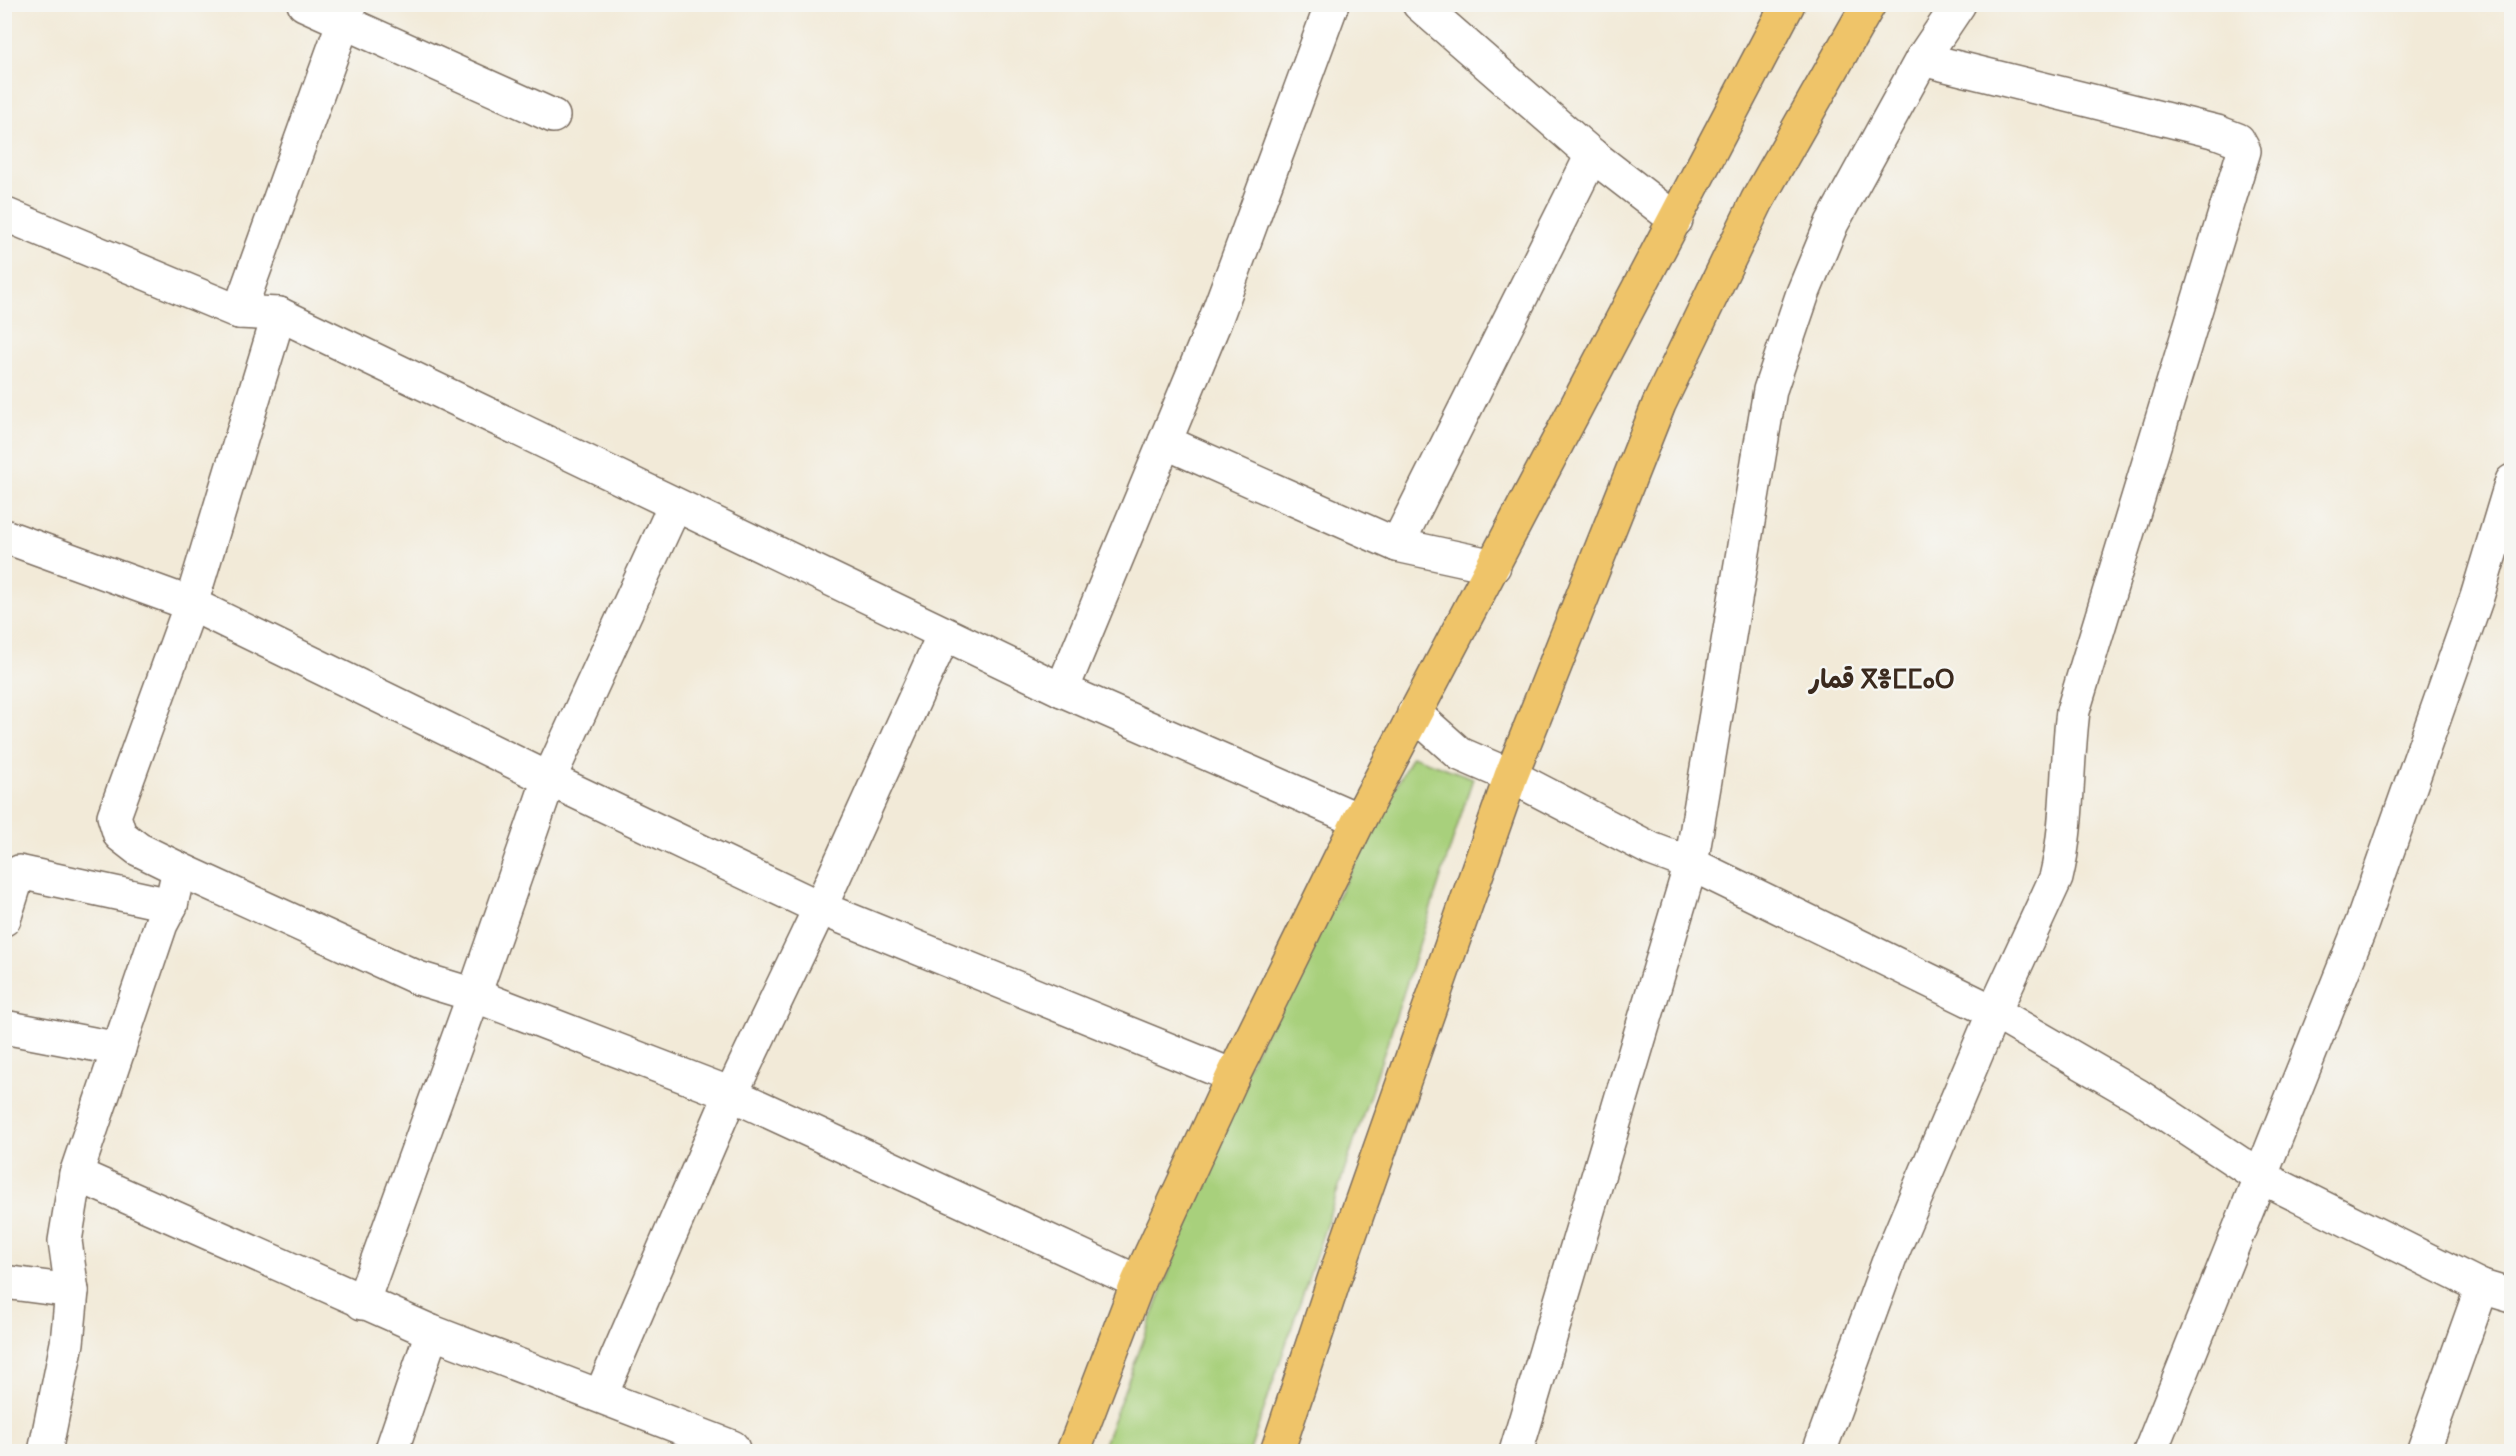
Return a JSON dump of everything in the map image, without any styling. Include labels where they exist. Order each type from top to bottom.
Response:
[{"type":"highway","points":[[1073,1452],[1138,1282],[1233,1076],[1359,820],[1788,4]]},
{"type":"highway","points":[[1277,1452],[1334,1280],[1511,776],[1659,404],[1757,201],[1869,4]]},
{"type":"street","points":[[304,4],[346,13],[553,116]]},
{"type":"street","points":[[1062,690],[1215,321],[1332,4]]},
{"type":"street","points":[[1419,4],[1592,155],[1676,220]]},
{"type":"street","points":[[1516,1452],[1691,864],[1770,390],[1803,293],[1832,223],[1922,59],[1959,4]]},
{"type":"street","points":[[239,312],[346,13]]},
{"type":"street","points":[[1820,1452],[1890,1258],[1994,1012],[2056,878],[2061,857],[2073,711],[2244,151],[2238,140],[2217,132],[1922,59]]},
{"type":"street","points":[[1397,545],[1592,155]]},
{"type":"street","points":[[4,214],[239,312],[279,314],[1062,690],[1359,820]]},
{"type":"street","points":[[279,314],[191,604],[114,816],[120,835],[138,849],[179,869],[418,978],[474,996],[731,1094],[1138,1282]]},
{"type":"street","points":[[1165,442],[1397,545],[1494,566]]},
{"type":"street","points":[[2150,1452],[2362,923],[2477,597],[2511,481]]},
{"type":"street","points":[[362,1302],[474,996],[549,779],[675,505]]},
{"type":"street","points":[[4,536],[191,604],[820,908],[1233,1076]]},
{"type":"street","points":[[601,1395],[731,1094],[820,908],[944,634]]},
{"type":"street","points":[[1414,713],[1460,754],[1511,776],[1651,849],[1691,864],[1994,1012],[2137,1095],[2259,1176],[2497,1291],[2423,1452]]},
{"type":"street","points":[[4,919],[12,869],[171,904]]},
{"type":"street","points":[[45,1452],[67,1343],[72,1292],[65,1241],[76,1174],[161,924],[171,904],[179,869]]},
{"type":"street","points":[[4,1027],[118,1049]]},
{"type":"street","points":[[76,1174],[432,1332],[601,1395],[732,1450]]},
{"type":"street","points":[[4,1282],[72,1292]]},
{"type":"street","points":[[391,1452],[432,1332]]},
{"type":"green space","points":[[1412,756],[1473,778],[1387,1044],[1250,1451],[1101,1452],[1245,1071]]},
{"type":"district","name":"قمار ⴳⴻⵎⵎⴰⵔ","points":[[1882,679]]}]
